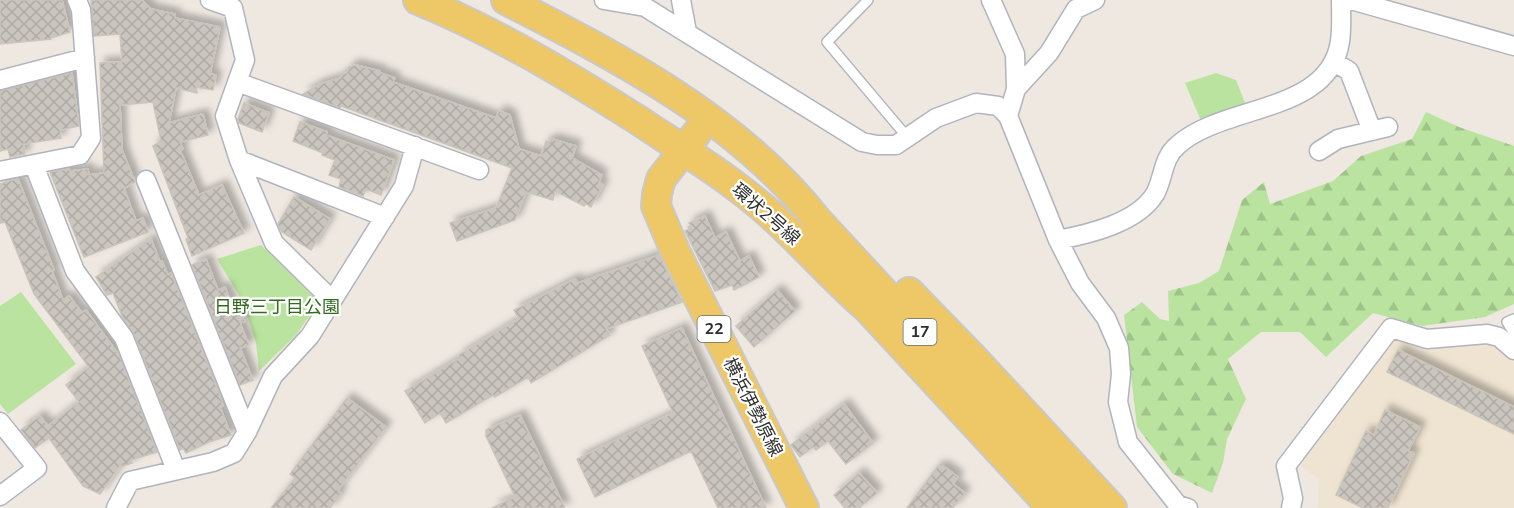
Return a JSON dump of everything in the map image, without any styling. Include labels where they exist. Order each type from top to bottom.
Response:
[{"type":"main road","name":"環状2号線","points":[[418,0],[508,42],[569,76],[684,150],[760,206],[787,229],[842,286],[867,308],[1033,486],[1083,508]]},
{"type":"main road","name":"環状2号線","points":[[506,0],[631,67],[708,118],[741,143],[797,195],[1052,508]]},
{"type":"main road","name":"横浜伊勢原線","points":[[708,118],[661,179],[656,200],[658,213],[804,508]]},
{"type":"main road","points":[[797,195],[828,211],[978,363],[1112,508]]},
{"type":"street","points":[[0,171],[80,155],[91,138],[81,10],[76,0]]},
{"type":"street","points":[[210,0],[233,8],[245,60],[225,116],[239,160],[274,243],[332,300]]},
{"type":"street","points":[[604,0],[645,7],[862,142],[896,145],[936,118],[976,103],[998,106],[1008,116],[1058,240],[1080,283],[1106,318],[1119,348],[1121,374],[1118,402],[1128,442],[1178,505],[1188,508]]},
{"type":"street","points":[[681,0],[687,32]]},
{"type":"street","points":[[991,0],[1016,54],[1016,89],[1008,116]]},
{"type":"street","points":[[1016,89],[1049,53],[1076,9],[1095,0]]},
{"type":"street","points":[[1058,240],[1094,233],[1136,213],[1155,194],[1165,162],[1177,145],[1208,126],[1287,99],[1317,85],[1334,62],[1340,42],[1341,0]]},
{"type":"street","points":[[1351,0],[1514,46]]},
{"type":"street","points":[[0,80],[85,58]]},
{"type":"street","points":[[1319,152],[1338,139],[1380,129],[1349,70],[1334,62]]},
{"type":"street","points":[[237,82],[479,170]]},
{"type":"street","points":[[116,508],[130,481],[213,462],[234,453],[247,432],[273,376],[310,336],[404,186],[415,146]]},
{"type":"street","points":[[239,160],[385,217]]},
{"type":"street","points":[[34,165],[75,271],[124,338],[176,470]]},
{"type":"street","points":[[146,180],[247,432]]},
{"type":"street","points":[[1291,508],[1293,498],[1286,466],[1391,328],[1427,339],[1487,334],[1499,337],[1514,350]]},
{"type":"street","points":[[0,422],[37,468],[0,496]]},
{"type":"lane","points":[[868,0],[827,42],[908,138]]},
{"type":"lane","points":[[1514,319],[1507,322],[1514,334]]},
{"type":"shaded area","points":[[1396,338],[1425,351],[1428,345],[1481,339],[1492,343],[1514,363],[1514,508],[1318,508],[1319,480],[1298,462],[1386,339]]},
{"type":"green space","points":[[1216,73],[1236,80],[1247,108],[1202,123],[1185,83]]},
{"type":"green space","points":[[1426,112],[1459,127],[1514,146],[1514,304],[1485,317],[1422,326],[1373,313],[1326,357],[1300,332],[1261,332],[1228,359],[1246,399],[1227,439],[1223,463],[1212,493],[1173,474],[1137,427],[1124,315],[1142,302],[1160,319],[1169,321],[1168,291],[1199,283],[1219,271],[1242,200],[1264,182],[1270,204],[1333,181],[1361,156],[1412,139]]},
{"type":"green space","name":"日野三丁目公園","points":[[261,245],[319,302],[296,335],[259,371],[256,343],[242,300],[217,259]]},
{"type":"green space","points":[[21,292],[76,364],[8,414],[0,404],[0,306]]},
{"type":"building","points":[[0,0],[62,0],[70,32],[51,39],[0,44]]},
{"type":"building","points":[[91,0],[142,0],[151,9],[175,14],[175,18],[220,27],[210,74],[216,75],[213,90],[196,87],[197,93],[176,88],[169,123],[203,114],[208,135],[180,142],[183,149],[180,150],[199,195],[222,185],[244,233],[192,256],[186,239],[188,238],[153,146],[161,141],[153,102],[120,105],[122,150],[135,182],[124,188],[136,221],[143,218],[148,232],[84,257],[50,172],[88,169],[89,175],[104,173],[100,63],[122,62],[120,34],[94,36]]},
{"type":"building","points":[[356,65],[380,71],[380,73],[395,78],[393,82],[496,118],[499,111],[510,115],[519,149],[541,156],[546,141],[551,142],[552,139],[576,146],[572,158],[602,175],[599,182],[603,185],[591,207],[585,203],[584,206],[555,191],[553,200],[526,192],[515,220],[457,241],[450,223],[496,208],[512,168],[303,94],[320,84],[341,78],[342,74],[347,73],[349,67]]},
{"type":"building","points":[[72,73],[79,126],[60,130],[61,138],[23,144],[25,154],[10,157],[8,149],[0,151],[0,91]]},
{"type":"building","points":[[244,103],[269,113],[262,132],[239,123],[238,119]]},
{"type":"building","points":[[300,122],[327,132],[326,135],[394,160],[381,195],[366,189],[363,196],[339,187],[341,179],[329,175],[335,160],[293,141]]},
{"type":"building","points":[[18,179],[54,270],[52,271],[63,300],[69,296],[82,313],[86,310],[119,355],[157,452],[131,460],[132,463],[119,467],[100,494],[83,486],[49,438],[35,448],[21,430],[40,416],[48,426],[79,402],[66,385],[89,367],[34,294],[5,222],[0,223],[0,184]]},
{"type":"building","points":[[294,197],[330,219],[311,250],[282,232],[278,224]]},
{"type":"building","points":[[705,216],[715,238],[726,232],[740,261],[749,256],[759,277],[734,290],[732,285],[715,291],[685,231],[691,226],[689,223]]},
{"type":"building","points":[[151,239],[160,262],[162,261],[168,275],[171,273],[219,393],[223,406],[220,407],[231,435],[186,453],[183,448],[180,450],[134,334],[122,316],[113,293],[107,295],[96,277]]},
{"type":"building","points":[[659,255],[682,302],[606,329],[610,335],[531,383],[528,377],[446,423],[440,413],[425,423],[405,391],[519,319],[514,310],[575,279],[578,283]]},
{"type":"building","points":[[206,259],[218,290],[225,287],[234,310],[240,308],[245,321],[240,323],[249,345],[240,348],[253,380],[240,385],[192,265]]},
{"type":"building","points":[[777,290],[795,311],[754,347],[736,326]]},
{"type":"building","points":[[682,328],[766,508],[718,508],[691,451],[595,497],[577,459],[673,413],[642,346]]},
{"type":"building","points":[[1398,350],[1514,407],[1514,434],[1387,372]]},
{"type":"building","points":[[347,398],[386,427],[338,490],[341,493],[330,508],[271,508],[295,478],[290,474]]},
{"type":"building","points":[[844,404],[873,443],[846,464],[828,441],[816,450],[813,447],[800,457],[791,445]]},
{"type":"building","points":[[1385,410],[1420,427],[1408,451],[1414,453],[1388,508],[1363,508],[1336,495],[1366,431],[1374,435]]},
{"type":"building","points":[[520,415],[565,508],[492,508],[515,497],[486,436],[486,430]]},
{"type":"building","points":[[938,466],[941,468],[943,466],[958,477],[953,484],[965,493],[953,508],[907,508]]},
{"type":"building","points":[[859,473],[877,493],[859,508],[845,508],[834,495]]}]
